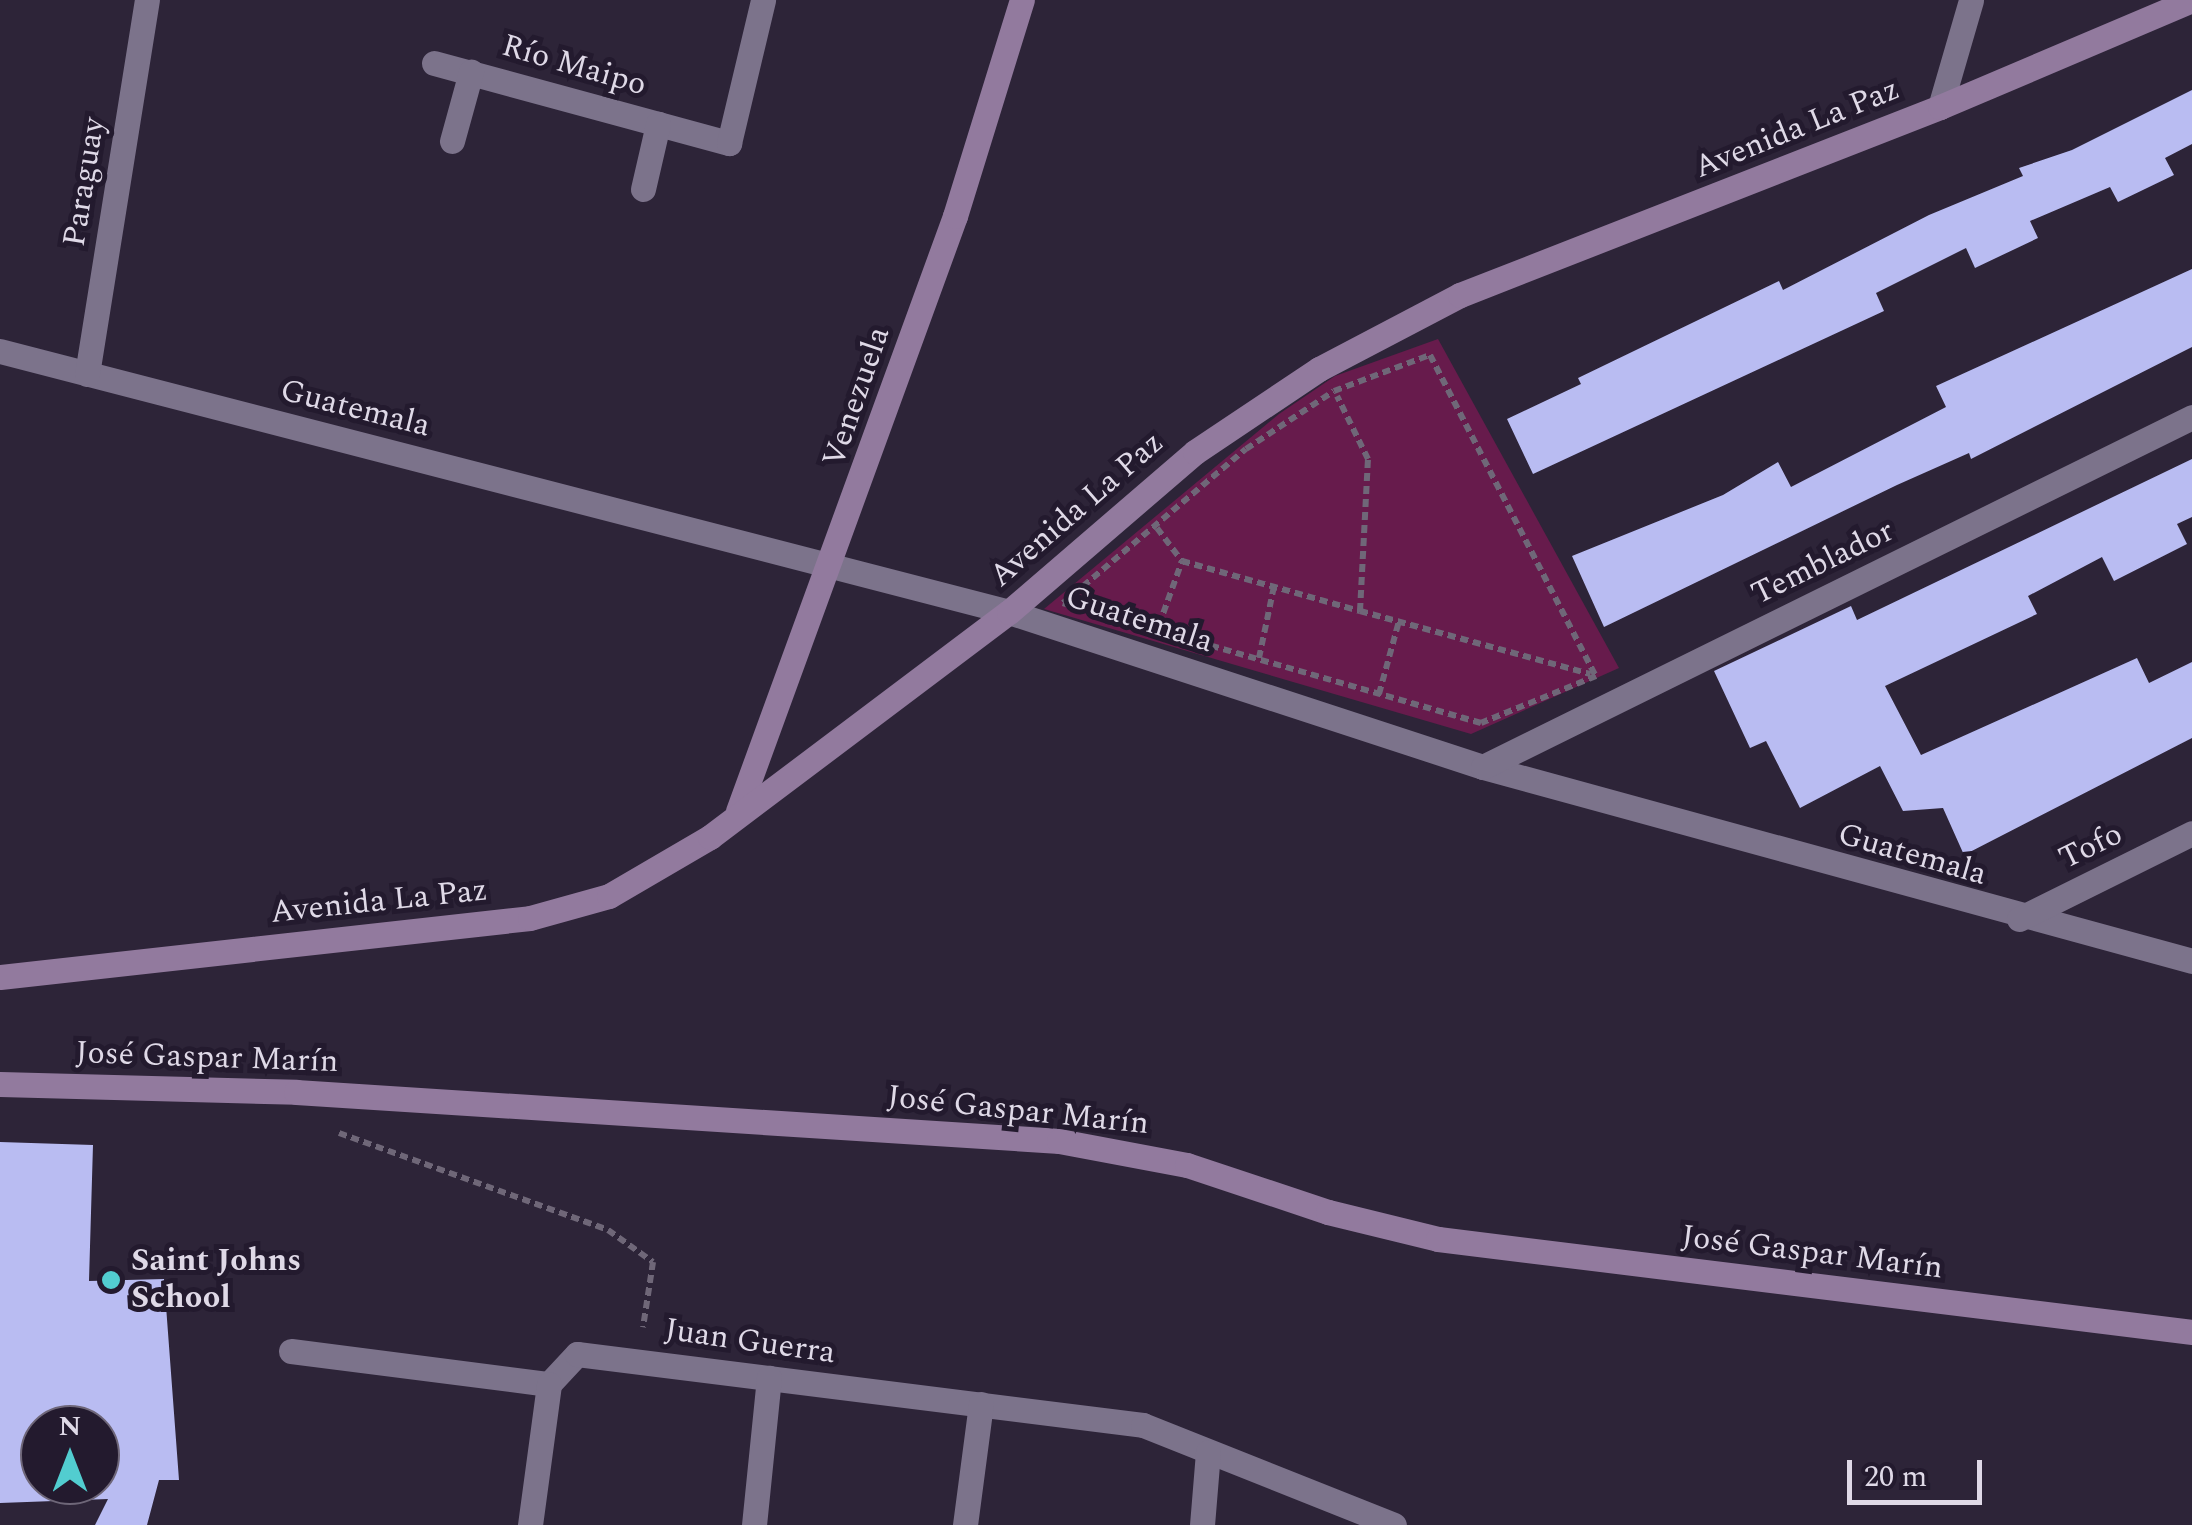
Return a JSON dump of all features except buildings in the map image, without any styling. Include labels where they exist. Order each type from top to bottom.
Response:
[{"type":"street","name":"Paraguay","points":[[87,374],[147,0]]},
{"type":"street","name":"Río Maipo","points":[[434,62],[729,143],[763,0]]},
{"type":"street","name":"Venezuela","points":[[738,811],[832,565],[956,216],[1022,0]]},
{"type":"street","points":[[1940,107],[1970,0]]},
{"type":"street","name":"Avenida La Paz","points":[[0,977],[570,909],[646,879],[1010,612],[1195,452],[1388,330],[1534,265],[1940,107],[2192,0]]},
{"type":"street","name":"Río Maipo","points":[[452,141],[471,72]]},
{"type":"street","name":"Río Maipo","points":[[643,189],[658,124]]},
{"type":"street","name":"Guatemala","points":[[0,351],[1010,612],[1483,768],[2019,919],[2192,961]]},
{"type":"street","name":"Temblador","points":[[1483,768],[2192,417]]},
{"type":"street","name":"Tofo","points":[[2019,919],[2192,833]]},
{"type":"street","name":"José Gaspar Marín","points":[[0,1084],[296,1092],[1059,1141],[1187,1165],[1328,1212],[1438,1239],[2192,1332]]},
{"type":"street","points":[[290,1351],[548,1384],[530,1525]]},
{"type":"street","name":"Juan Guerra","points":[[548,1384],[577,1354],[1143,1424],[1394,1525]]},
{"type":"street","points":[[754,1525],[769,1378]]},
{"type":"street","points":[[965,1525],[981,1404]]},
{"type":"street","points":[[1202,1525],[1208,1452]]},
{"type":"path","points":[[1430,355],[1596,676]]},
{"type":"path","points":[[1360,611],[1368,460],[1334,391],[1153,523],[1063,603],[1481,724],[1596,676]]},
{"type":"path","points":[[1153,523],[1182,561],[1596,676]]},
{"type":"path","points":[[1157,630],[1182,561]]},
{"type":"path","points":[[1259,660],[1274,586]]},
{"type":"path","points":[[1379,694],[1400,621]]},
{"type":"path","points":[[296,1092],[322,1126],[438,1172],[554,1207],[608,1230],[652,1262],[652,1291],[628,1359]]},
{"type":"shaded area","points":[[1438,339],[1619,668],[1471,734],[1044,609],[1279,414],[1335,376]]},
{"type":"place","name":"Saint Johns School","points":[[111,1280]]}]
